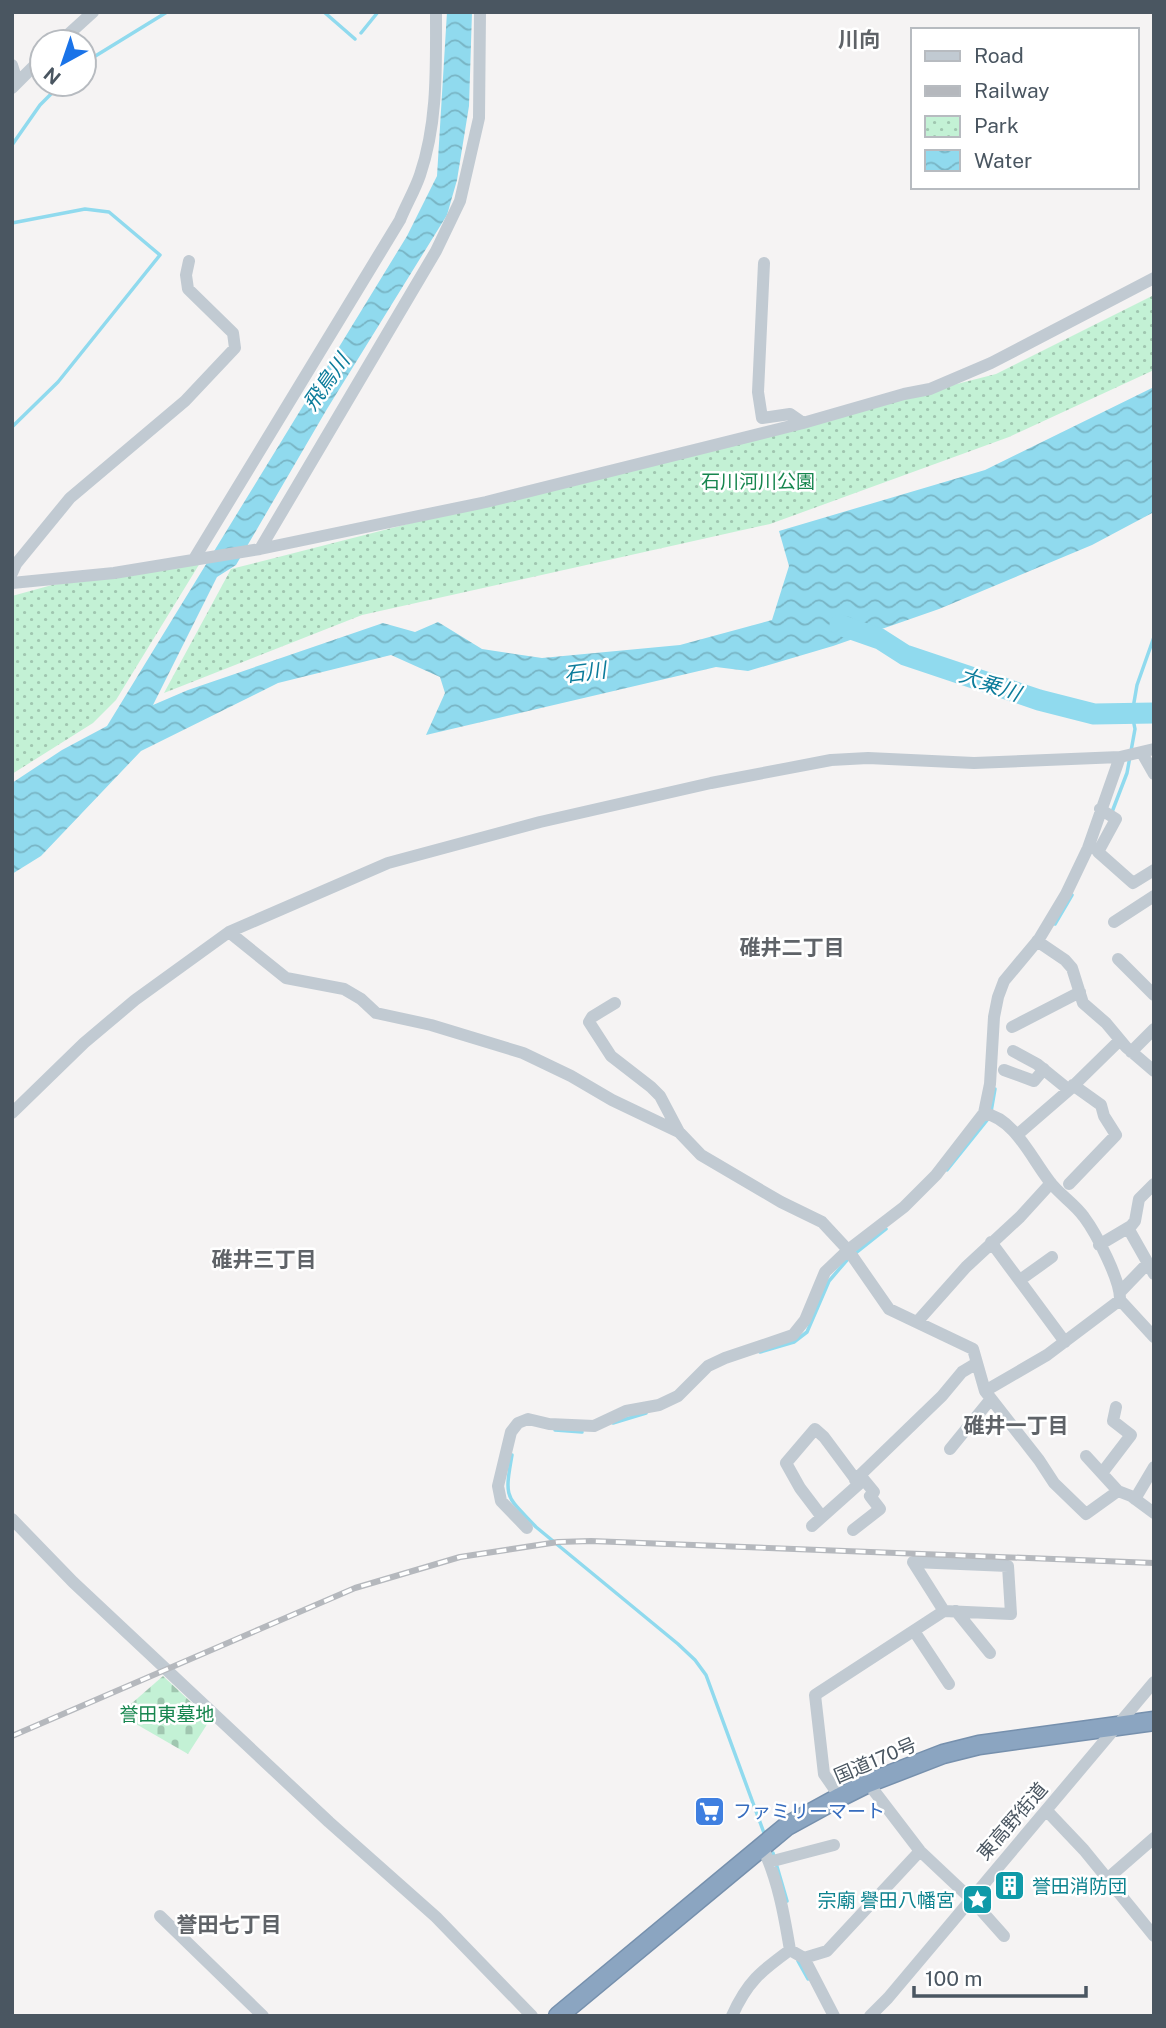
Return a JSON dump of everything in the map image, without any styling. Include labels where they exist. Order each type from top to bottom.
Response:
[{"type":"highway","name":"国道170号","points":[[558,2016],[766,1854],[787,1826],[868,1783],[943,1755],[979,1745],[1154,1721]]},
{"type":"street","points":[[75,28],[93,12]]},
{"type":"street","points":[[200,558],[400,220],[420,176],[434,106],[436,12]]},
{"type":"street","points":[[260,549],[436,251],[460,201],[479,118],[480,12]]},
{"type":"street","points":[[12,65],[15,84]]},
{"type":"street","points":[[15,84],[28,71]]},
{"type":"street","points":[[12,573],[16,564],[70,498],[185,401],[234,348],[233,333],[188,289],[186,275],[189,261]]},
{"type":"street","points":[[764,263],[759,406],[762,418],[790,414],[803,423]]},
{"type":"street","points":[[12,583],[114,573],[260,549],[499,499],[803,423],[930,389],[991,363],[1154,278]]},
{"type":"street","points":[[12,1113],[84,1043],[135,1000],[229,932],[388,863],[540,822],[831,760],[868,758],[974,763],[1120,757],[1148,751],[1154,774]]},
{"type":"street","points":[[527,1528],[501,1502],[498,1486],[511,1432],[518,1423],[528,1419],[549,1424],[594,1426],[626,1411],[659,1405],[678,1395],[708,1366],[793,1335],[805,1320],[825,1272],[848,1250],[904,1208],[936,1175],[984,1113],[990,1084],[994,1017],[1004,981],[1037,941],[1066,894],[1087,848],[1120,757]]},
{"type":"street","points":[[1100,809],[1116,819],[1098,852],[1133,883],[1154,870]]},
{"type":"street","points":[[1114,922],[1154,896]]},
{"type":"street","points":[[229,932],[286,978],[344,989],[376,1013],[431,1025],[523,1053],[679,1132]]},
{"type":"street","points":[[1037,941],[1065,960],[1072,968],[1083,1003],[1131,1052],[1154,1071]]},
{"type":"street","points":[[1118,959],[1154,995]]},
{"type":"street","points":[[1012,1027],[1080,992]]},
{"type":"street","points":[[615,1003],[592,1017],[589,1023],[611,1056],[660,1096],[679,1132],[701,1155],[780,1202],[822,1222],[848,1250],[889,1309],[973,1349],[987,1395],[1054,1483],[1086,1514],[1118,1491]]},
{"type":"street","points":[[1131,1052],[1154,1029]]},
{"type":"street","points":[[1017,1135],[1119,1040]]},
{"type":"street","points":[[1013,1051],[1101,1105],[1104,1116],[1116,1135],[1069,1184]]},
{"type":"street","points":[[1004,1070],[1034,1082],[1044,1069]]},
{"type":"street","points":[[984,1113],[995,1115],[1017,1135],[1051,1183],[1083,1215],[1120,1296],[1154,1337]]},
{"type":"street","points":[[917,1322],[991,1242],[1020,1217],[1051,1183]]},
{"type":"street","points":[[1099,1245],[1135,1221],[1139,1199],[1154,1184]]},
{"type":"street","points":[[950,1449],[987,1395],[1065,1342],[1151,1269],[1128,1228]]},
{"type":"street","points":[[991,1242],[1065,1342]]},
{"type":"street","points":[[1020,1280],[1052,1257]]},
{"type":"street","points":[[858,1477],[942,1396],[962,1372],[977,1363]]},
{"type":"street","points":[[1102,1473],[1131,1435],[1113,1421],[1115,1407]]},
{"type":"street","points":[[853,1531],[880,1509],[870,1496],[874,1492],[824,1437],[815,1429],[786,1463],[817,1521],[859,1485],[858,1477]]},
{"type":"street","points":[[1086,1456],[1118,1491],[1154,1513]]},
{"type":"street","points":[[1135,1499],[1154,1467]]},
{"type":"street","points":[[12,1518],[92,1600],[329,1822],[436,1917],[532,2016]]},
{"type":"street","points":[[840,1797],[824,1774],[816,1695],[914,1631],[950,1611],[1011,1614],[1008,1566],[913,1562],[950,1611],[990,1653]]},
{"type":"street","points":[[914,1631],[949,1684]]},
{"type":"street","name":"東高野街道","points":[[870,2016],[1154,1682]]},
{"type":"street","points":[[868,1783],[920,1851],[971,1899],[1004,1936]]},
{"type":"street","points":[[1046,1811],[1084,1850],[1154,1936]]},
{"type":"street","points":[[1107,1880],[1154,1838]]},
{"type":"street","points":[[834,1845],[766,1854],[780,1895],[790,1950],[804,1958],[834,2016]]},
{"type":"street","points":[[804,1958],[827,1951],[920,1851]]},
{"type":"street","points":[[160,1916],[263,2016]]},
{"type":"street","points":[[732,2016],[750,1982],[761,1970],[790,1950]]},
{"type":"green space","name":"石川河川公園","points":[[1154,295],[1154,370],[1009,437],[770,524],[362,615],[164,693],[231,569],[996,374]]},
{"type":"green space","points":[[200,563],[116,700],[93,723],[12,774],[12,596],[52,585]]},
{"type":"green space","name":"誉田東墓地","points":[[163,1676],[209,1719],[188,1754],[136,1724],[123,1711]]},
{"type":"water","points":[[447,12],[472,12],[469,106],[457,180],[447,215],[327,409],[236,565],[217,577],[153,705],[188,690],[383,623],[415,632],[438,622],[482,649],[542,658],[680,645],[772,620],[789,566],[779,531],[985,470],[1154,387],[1154,512],[1092,545],[939,609],[833,646],[748,671],[716,667],[426,735],[445,693],[440,677],[391,655],[278,683],[141,751],[41,856],[12,874],[12,783],[62,750],[107,726],[407,236],[437,176]]},
{"type":"waterway","points":[[98,54],[167,12]]},
{"type":"waterway","points":[[324,12],[355,39]]},
{"type":"waterway","points":[[361,33],[378,12]]},
{"type":"waterway","points":[[12,145],[47,98]]},
{"type":"waterway","points":[[12,223],[85,209],[109,212],[160,255],[58,382],[12,427]]},
{"type":"waterway","name":"大乗川","points":[[840,625],[880,639],[905,655],[1039,700],[1094,714],[1154,713]]},
{"type":"waterway","points":[[1112,812],[1127,773],[1135,729],[1132,714],[1137,685],[1154,637]]},
{"type":"waterway","points":[[1055,924],[1072,895]]},
{"type":"waterway","points":[[991,1112],[995,1089]]},
{"type":"waterway","points":[[947,1170],[988,1119]]},
{"type":"waterway","points":[[760,1352],[794,1342],[807,1332],[829,1281],[847,1260],[886,1229]]},
{"type":"waterway","points":[[613,1423],[646,1413]]},
{"type":"waterway","points":[[555,1430],[582,1432]]},
{"type":"waterway","points":[[512,1455],[508,1489],[518,1509],[536,1527],[678,1644],[706,1675],[764,1833]]},
{"type":"waterway","points":[[773,1853],[787,1901]]},
{"type":"waterway","points":[[798,1961],[808,1979]]},
{"type":"railway","points":[[12,1736],[355,1588],[460,1557],[558,1542],[591,1541],[1154,1563]]},
{"type":"place","name":"ファミリーマート","points":[[710,1811]]},
{"type":"place","name":"誉田消防団","points":[[1009,1886]]},
{"type":"place","name":"宗廟 譽田八幡宮","points":[[978,1900]]},
{"type":"district","name":"川向","points":[[859,39]]},
{"type":"district","name":"碓井二丁目","points":[[792,947]]},
{"type":"district","name":"碓井三丁目","points":[[264,1259]]},
{"type":"district","name":"碓井一丁目","points":[[1016,1425]]},
{"type":"district","name":"誉田七丁目","points":[[229,1924]]},
{"type":"water label","name":"飛鳥川","points":[[326,382]]},
{"type":"water label","name":"石川","points":[[585,672]]}]
